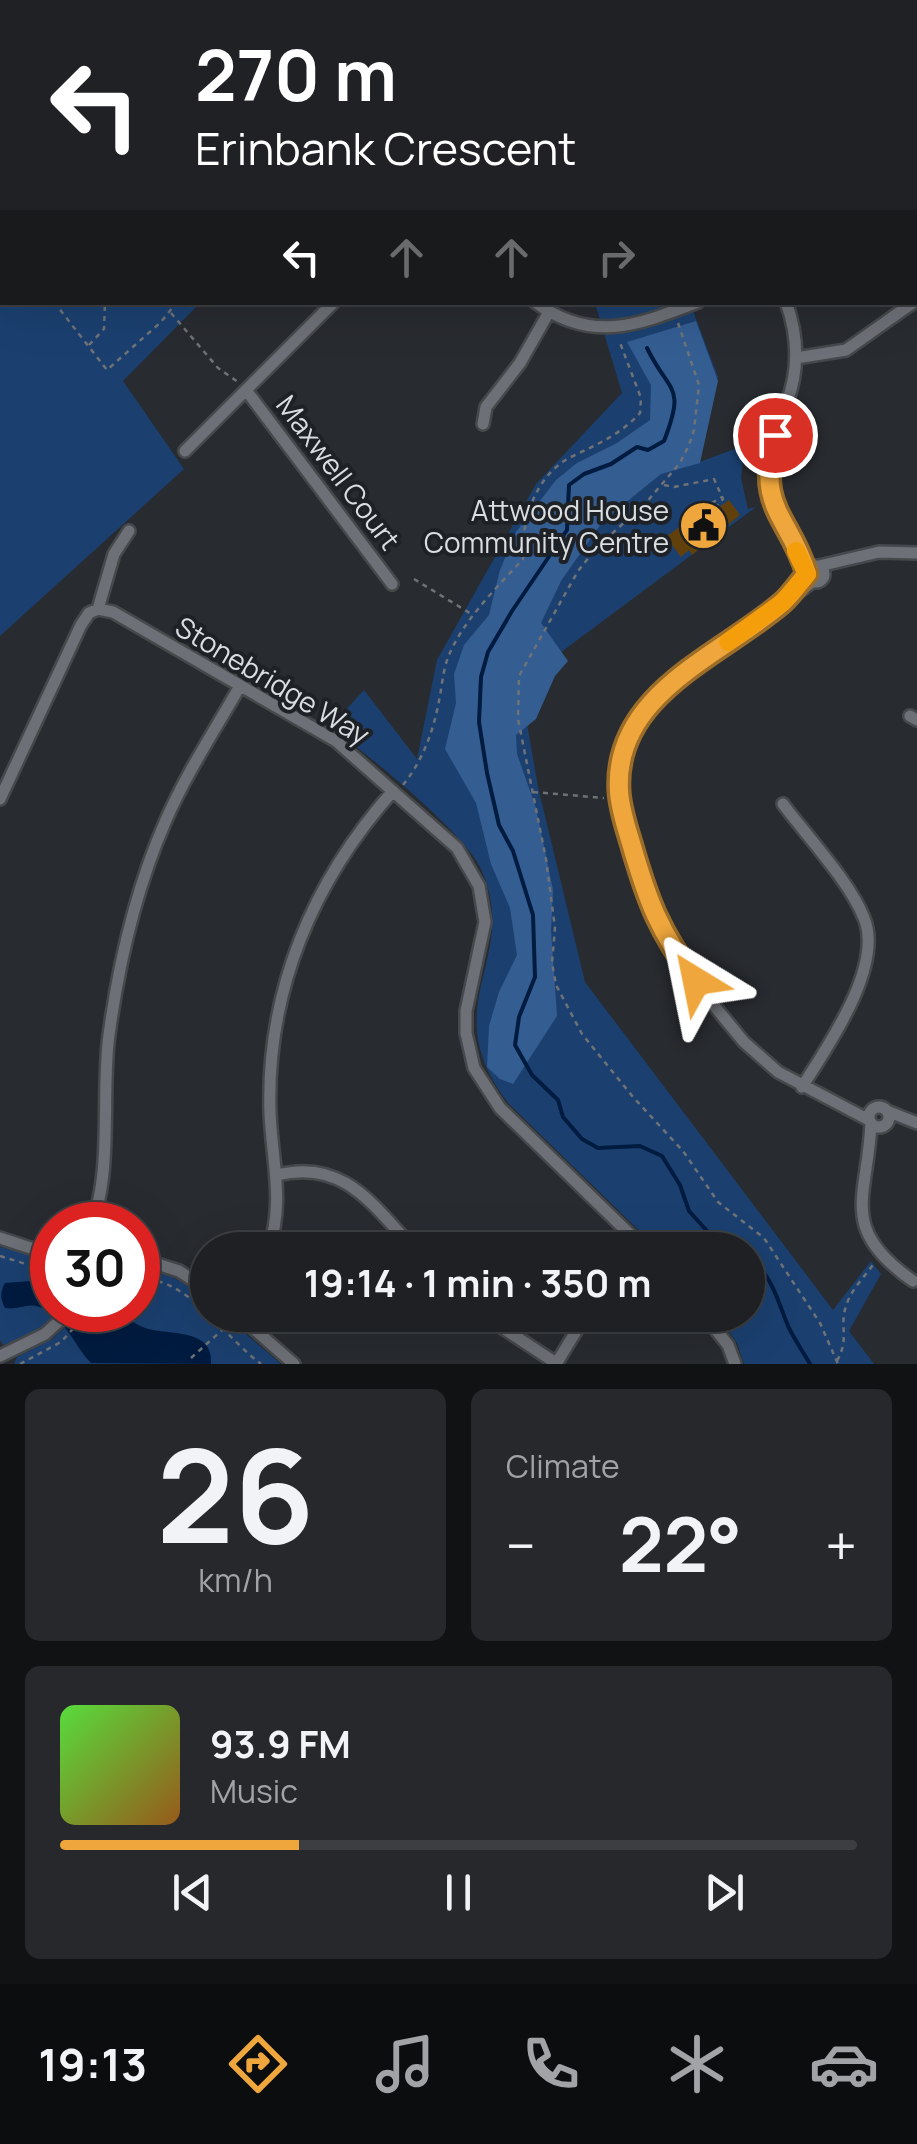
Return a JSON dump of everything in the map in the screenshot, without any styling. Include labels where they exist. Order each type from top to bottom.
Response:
[{"type":"street","points":[[185,451],[331,305]]},
{"type":"street","points":[[539,305],[584,326],[614,328],[690,305]]},
{"type":"street","points":[[786,305],[796,358],[794,381],[768,466],[771,498],[790,539],[814,572]]},
{"type":"street","points":[[796,358],[846,350],[909,305]]},
{"type":"street","points":[[483,424],[486,408],[520,363],[549,312]]},
{"type":"street","name":"Maxwell Court","points":[[246,390],[392,584]]},
{"type":"street","points":[[0,799],[81,626],[98,609],[114,554],[129,531]]},
{"type":"street","points":[[916,1122],[878,1119],[802,1087],[744,1042],[658,926],[618,792],[622,753],[629,734],[651,702],[783,602],[814,572],[879,552],[916,552],[917,538]]},
{"type":"street","name":"Stonebridge Way","points":[[98,609],[112,612],[336,741],[457,848],[479,886],[485,922],[470,989],[466,1033],[474,1068],[500,1108],[627,1232]]},
{"type":"street","points":[[98,1202],[106,1058],[136,897],[176,798],[240,686]]},
{"type":"street","points":[[272,1232],[277,1175],[270,1082],[279,1008],[288,972],[312,907],[331,873],[355,836],[394,792]]},
{"type":"street","points":[[783,804],[857,904],[869,933],[865,972],[802,1087]]},
{"type":"street","points":[[878,1119],[860,1208],[866,1230],[882,1252],[914,1281]]},
{"type":"street","points":[[277,1175],[304,1170],[337,1177],[363,1194],[398,1232]]},
{"type":"street","points":[[0,1238],[30,1246]]},
{"type":"street","points":[[160,1265],[190,1278]]},
{"type":"street","points":[[0,1354],[47,1332]]},
{"type":"street","points":[[257,1332],[294,1364]]},
{"type":"street","points":[[509,1332],[556,1363],[575,1332]]},
{"type":"street","points":[[718,1332],[728,1344],[735,1364]]},
{"type":"path","points":[[56,305],[107,370],[175,305]]},
{"type":"path","points":[[88,346],[104,329],[105,305]]},
{"type":"path","points":[[170,312],[218,368],[246,390]]},
{"type":"path","points":[[394,792],[422,756],[435,722],[447,660],[464,622],[476,616],[523,559],[522,534],[545,479],[557,466],[598,446],[640,413],[642,398],[619,340]]},
{"type":"path","points":[[662,484],[674,486],[711,478],[723,496],[714,509]]},
{"type":"path","points":[[703,508],[723,496]]},
{"type":"path","points":[[414,579],[476,616]]},
{"type":"path","points":[[531,792],[604,798]]},
{"type":"path","points":[[836,1362],[846,1345],[846,1305],[882,1252]]},
{"type":"path","points":[[0,1256],[30,1265]]},
{"type":"path","points":[[160,1281],[190,1298]]},
{"type":"path","points":[[20,1364],[61,1342],[70,1332]]},
{"type":"path","points":[[190,1358],[222,1332],[260,1364]]},
{"type":"shaded area","points":[[0,305],[198,305],[123,381],[184,469],[0,636]]},
{"type":"shaded area","points":[[596,305],[691,305],[718,377],[697,463],[745,445],[741,478],[748,509],[756,507],[537,670],[525,712],[538,787],[585,982],[833,1310],[871,1261],[881,1274],[849,1331],[874,1364],[744,1364],[729,1332],[765,1332],[765,1232],[641,1232],[509,1104],[487,1069],[478,1038],[477,1010],[492,931],[491,901],[481,869],[435,815],[330,727],[364,690],[417,759],[437,660],[536,484],[622,393]]},
{"type":"shaded area","points":[[696,321],[718,381],[700,463],[661,474],[603,521],[561,581],[541,623],[568,661],[555,676],[536,719],[516,735],[517,754],[536,808],[553,890],[551,931],[557,1016],[513,1084],[487,1067],[489,1026],[499,992],[517,955],[510,908],[491,864],[476,803],[445,749],[456,703],[454,674],[464,645],[489,615],[500,570],[516,532],[556,480],[577,463],[617,443],[650,420],[651,385],[627,342]]},
{"type":"shaded area","points":[[0,1247],[30,1254],[30,1332],[35,1332],[3,1345]]},
{"type":"shaded area","points":[[160,1273],[190,1288],[190,1332],[244,1332],[281,1364],[14,1364],[17,1357],[59,1332],[160,1332]]},
{"type":"shaded area","points":[[30,1281],[30,1306],[5,1308],[1,1295],[5,1283]]},
{"type":"shaded area","points":[[68,1332],[180,1333],[206,1345],[211,1364],[91,1363]]},
{"type":"building","name":"Attwood House Community Centre","points":[[729,500],[740,515],[692,555],[689,550],[681,557],[666,537],[710,504],[715,510]]},
{"type":"waterway","points":[[647,348],[674,399],[664,441],[648,450],[637,447],[569,485],[567,530],[488,652],[481,677],[479,722],[499,825],[513,851],[533,915],[535,977],[519,1017],[515,1045],[532,1075],[558,1100],[563,1117],[582,1139],[598,1148],[640,1146],[662,1156],[680,1185],[689,1211],[708,1232]]},
{"type":"waterway","points":[[765,1276],[810,1364]]},
{"type":"slow traffic","points":[[728,642],[783,602],[807,574],[796,551]]},
{"type":"place","name":"Attwood House Community Centre","points":[[704,526]]},
{"type":"route","points":[[696,981],[658,926],[651,908],[621,808],[619,773],[629,734],[651,702],[783,602],[807,574],[771,498],[768,466],[775,435]]}]
